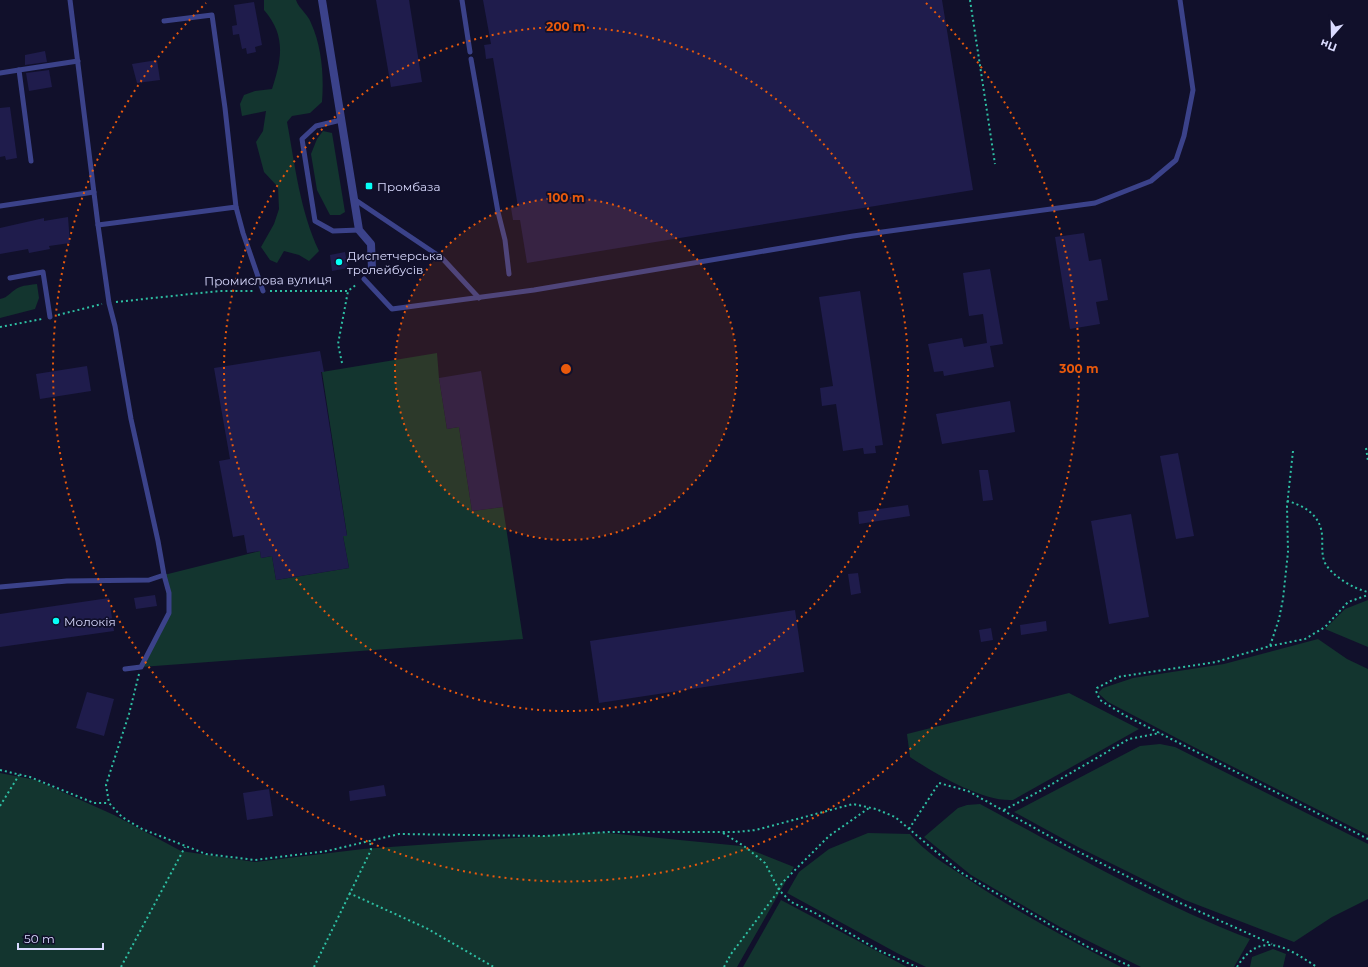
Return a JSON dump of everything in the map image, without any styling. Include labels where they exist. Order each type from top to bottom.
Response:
[{"type":"street","points":[[322,0],[359,230],[371,244],[372,270]]},
{"type":"lane","points":[[70,0],[109,303],[115,326],[130,419],[169,593],[169,613],[141,667],[125,669]]},
{"type":"lane","points":[[462,0],[470,52]]},
{"type":"lane","points":[[364,280],[392,309],[542,289],[853,236],[1095,203],[1151,181],[1176,160],[1184,136],[1193,90],[1180,0]]},
{"type":"lane","points":[[164,21],[212,15],[226,108],[236,207],[243,233],[263,291]]},
{"type":"lane","points":[[471,58],[498,212],[505,240],[509,274]]},
{"type":"lane","points":[[0,73],[78,61]]},
{"type":"lane","points":[[19,70],[31,161]]},
{"type":"lane","points":[[341,120],[316,126],[302,139],[314,214],[316,221],[333,231],[359,230]]},
{"type":"lane","points":[[0,206],[94,192]]},
{"type":"lane","points":[[354,199],[442,258],[479,298]]},
{"type":"lane","points":[[98,225],[236,207]]},
{"type":"lane","points":[[10,278],[43,272],[50,317]]},
{"type":"lane","points":[[0,587],[67,581],[149,580],[164,576]]},
{"type":"path","points":[[970,0],[995,164]]},
{"type":"path","name":"Промислова вулиця","points":[[0,327],[109,303],[219,291],[348,291],[364,280]]},
{"type":"path","points":[[342,363],[338,344],[348,291]]},
{"type":"path","points":[[1366,448],[1368,461]]},
{"type":"path","points":[[1270,646],[1278,625],[1283,599],[1288,552],[1286,522],[1287,500],[1293,451]]},
{"type":"path","points":[[1287,500],[1302,504],[1316,518],[1321,529],[1321,549],[1326,564],[1343,580],[1358,590],[1368,592]]},
{"type":"path","points":[[1368,595],[1348,602],[1325,627],[1305,639],[1270,646],[1216,662],[1118,677],[1098,688],[1096,691],[1100,700],[1161,733],[1368,839]]},
{"type":"path","points":[[141,667],[129,714],[106,785],[109,803],[122,817],[142,829],[206,854],[255,860],[327,851],[399,834],[544,836],[608,832],[722,832],[756,830],[853,804],[870,808],[895,817],[960,872],[1088,947],[1132,967]]},
{"type":"path","points":[[1003,810],[1040,791],[1129,738],[1161,733]]},
{"type":"path","points":[[0,770],[30,777],[94,803],[109,803]]},
{"type":"path","points":[[0,806],[19,774]]},
{"type":"path","points":[[909,829],[939,783],[968,791],[1067,846],[1178,902],[1272,944],[1292,951],[1317,967]]},
{"type":"path","points":[[724,967],[731,954],[779,890],[782,883],[830,836],[870,808]]},
{"type":"path","points":[[722,832],[744,846],[765,863],[779,890],[791,902],[880,951],[917,967]]},
{"type":"path","points":[[314,967],[371,850],[370,840]]},
{"type":"path","points":[[121,967],[185,847]]},
{"type":"path","points":[[349,893],[426,928],[494,967]]},
{"type":"path","points":[[1237,967],[1254,949],[1272,944]]},
{"type":"green space","points":[[264,0],[296,0],[310,20],[320,52],[323,82],[322,102],[310,113],[292,116],[287,122],[303,204],[312,236],[319,251],[309,261],[299,255],[284,251],[277,263],[270,260],[261,247],[274,224],[279,209],[278,187],[264,172],[256,142],[263,131],[266,111],[242,116],[240,104],[244,95],[255,91],[272,89],[278,68],[280,57],[279,38],[271,19],[264,10]]},
{"type":"green space","points":[[323,131],[332,133],[345,212],[340,215],[330,215],[317,190],[311,154],[317,139]]},
{"type":"green space","points":[[37,284],[39,298],[35,309],[0,318],[0,299],[20,287]]},
{"type":"green space","points":[[437,353],[439,378],[447,429],[459,427],[472,511],[503,507],[523,639],[141,667],[169,613],[164,575],[260,551],[261,558],[272,556],[276,580],[349,568],[343,536],[347,535],[322,372]]},
{"type":"green space","points":[[1368,600],[1368,647],[1325,629],[1345,609]]},
{"type":"green space","points":[[1318,639],[1347,659],[1368,669],[1368,835],[1108,702],[1098,693],[1103,688],[1133,678],[1224,664]]},
{"type":"green space","points":[[1069,693],[1139,729],[1013,800],[988,797],[974,792],[946,779],[910,757],[907,734]]},
{"type":"green space","points":[[1160,744],[1175,747],[1368,844],[1368,899],[1332,917],[1294,942],[1185,900],[1078,847],[1014,812],[1140,746]]},
{"type":"green space","points":[[0,773],[36,780],[114,815],[181,851],[255,862],[363,849],[598,832],[741,846],[794,867],[737,967],[0,967]]},
{"type":"green space","points":[[980,804],[1147,893],[1215,925],[1250,939],[1234,967],[1141,967],[1060,927],[971,875],[924,837],[958,808],[967,805]]},
{"type":"green space","points":[[868,833],[910,834],[936,857],[1003,901],[1121,967],[926,967],[897,953],[787,893],[799,872],[829,849]]},
{"type":"green space","points":[[781,900],[907,967],[743,967]]},
{"type":"green space","points":[[1273,949],[1286,954],[1283,967],[1250,967],[1252,957]]},
{"type":"building","points":[[376,0],[409,0],[422,82],[391,87]]},
{"type":"building","points":[[483,0],[942,0],[973,190],[527,263],[520,220],[513,220],[511,208],[518,207],[493,58],[486,59],[484,45],[491,44]]},
{"type":"building","points":[[254,2],[262,45],[255,47],[256,52],[247,54],[246,48],[242,49],[239,34],[233,35],[232,26],[237,25],[234,5]]},
{"type":"building","points":[[45,51],[47,62],[25,65],[25,55]]},
{"type":"building","points":[[157,60],[160,80],[137,83],[132,64]]},
{"type":"building","points":[[49,70],[52,87],[29,91],[26,73]]},
{"type":"building","points":[[10,107],[17,158],[6,160],[5,156],[0,157],[0,108]]},
{"type":"building","points":[[68,217],[70,243],[49,246],[50,249],[29,253],[28,249],[0,254],[0,228],[44,218],[44,221]]},
{"type":"building","points":[[1084,233],[1089,261],[1101,259],[1108,300],[1096,302],[1100,324],[1070,329],[1055,237]]},
{"type":"building","name":"Диспетчерська тролейбусів","points":[[345,252],[348,268],[332,271],[330,255]]},
{"type":"building","points":[[990,269],[1003,344],[990,346],[994,367],[944,376],[943,371],[934,372],[928,344],[962,338],[964,347],[987,343],[983,314],[969,316],[963,273]]},
{"type":"building","points":[[860,291],[883,445],[875,446],[876,453],[864,454],[863,448],[843,451],[836,404],[822,406],[820,388],[833,386],[819,297]]},
{"type":"building","points":[[320,351],[324,372],[321,372],[347,536],[343,536],[349,568],[276,580],[272,556],[261,558],[260,551],[247,553],[244,535],[233,537],[219,461],[230,459],[214,368]]},
{"type":"building","points":[[87,366],[91,391],[40,399],[36,374]]},
{"type":"building","points":[[481,371],[503,507],[472,511],[459,427],[447,429],[439,378]]},
{"type":"building","points":[[1010,401],[1015,432],[942,444],[936,414]]},
{"type":"building","points":[[1178,453],[1194,536],[1176,539],[1160,456]]},
{"type":"building","points":[[979,470],[988,470],[993,500],[983,501]]},
{"type":"building","points":[[908,505],[910,516],[859,524],[858,512]]},
{"type":"building","points":[[1131,514],[1149,617],[1109,624],[1091,521]]},
{"type":"building","points":[[858,573],[861,593],[851,595],[848,574]]},
{"type":"building","points":[[155,595],[157,606],[136,609],[134,598]]},
{"type":"building","name":"Молокія","points":[[109,598],[114,631],[0,647],[0,614]]},
{"type":"building","points":[[795,610],[804,672],[599,703],[590,641]]},
{"type":"building","points":[[1046,621],[1047,631],[1021,635],[1020,625]]},
{"type":"building","points":[[991,628],[993,640],[981,642],[979,630]]},
{"type":"building","points":[[87,692],[114,699],[104,736],[76,728]]},
{"type":"building","points":[[384,785],[386,796],[350,801],[349,791]]},
{"type":"building","points":[[269,789],[273,816],[247,820],[243,793]]},
{"type":"place","name":"Промбаза","points":[[369,186]]},
{"type":"place","name":"Диспетчерська тролейбусів","points":[[339,262]]},
{"type":"place","name":"Молокія","points":[[56,621]]}]
